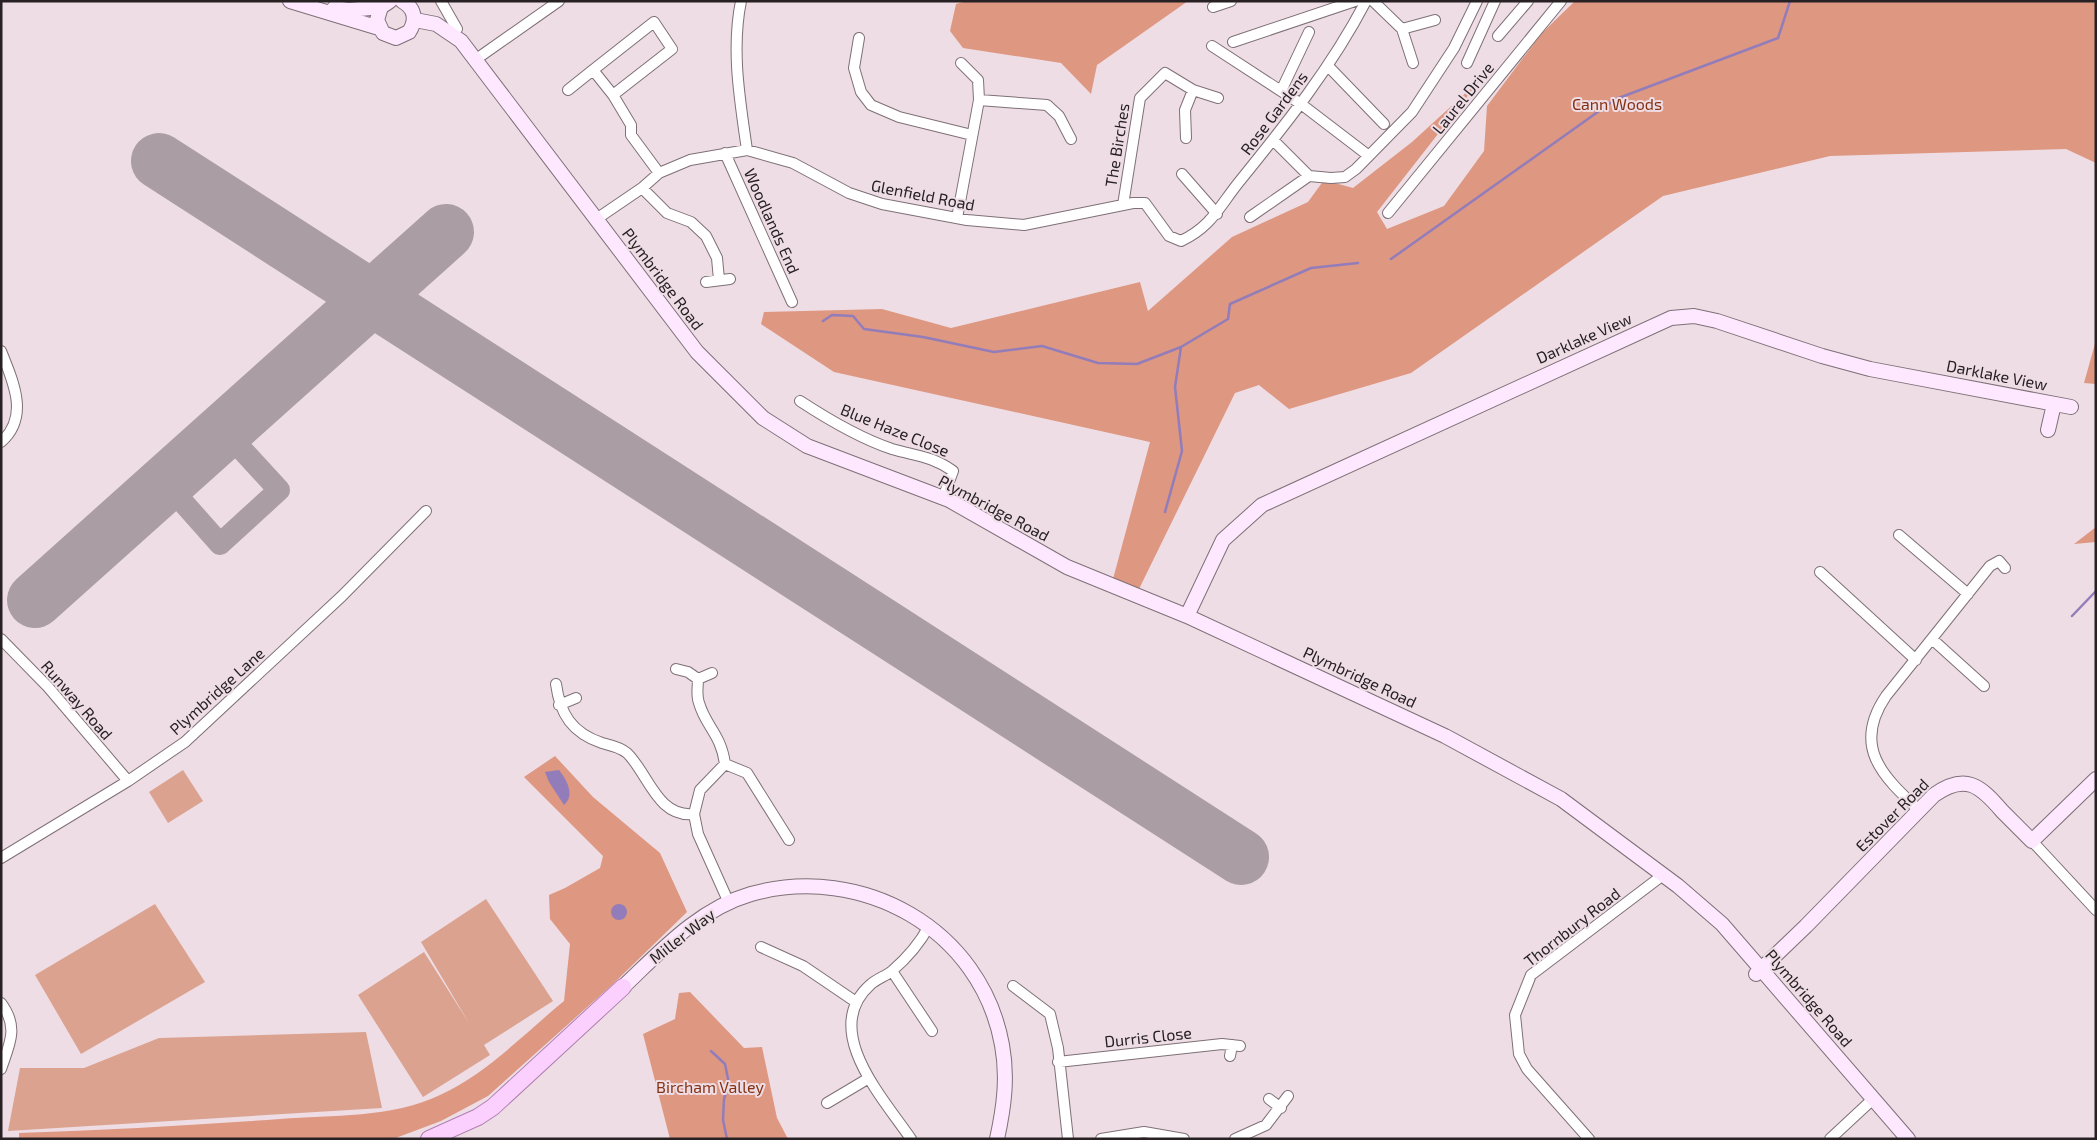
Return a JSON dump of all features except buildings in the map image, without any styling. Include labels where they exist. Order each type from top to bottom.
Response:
[{"type":"main road","points":[[290,1],[379,28],[389,36],[404,36],[409,32],[414,20],[414,13],[406,2]]},
{"type":"main road","points":[[312,1],[326,6],[349,10],[386,3]]},
{"type":"main road","points":[[379,28],[377,20],[386,3]]},
{"type":"main road","name":"Plymbridge Road","points":[[414,20],[436,24],[461,41],[697,352],[763,418],[807,446],[943,498],[1067,567],[1187,616],[1458,742],[1561,799],[1678,886],[1722,924],[1758,971],[1871,1101],[1901,1139]]},
{"type":"main road","name":"Darklake View","points":[[1187,616],[1223,540],[1262,505],[1671,318],[1694,316],[1717,321],[1870,369],[2071,407]]},
{"type":"main road","points":[[2048,430],[2054,404]]},
{"type":"main road","points":[[2032,841],[2096,779]]},
{"type":"main road","name":"Estover Road","points":[[1758,971],[1806,926],[1919,810],[1946,786],[1968,783],[1987,793],[2032,841]]},
{"type":"main road","name":"Miller Way","points":[[429,1139],[478,1118],[493,1106],[691,925],[749,894],[790,886],[838,887],[882,899],[929,926],[968,968],[979,984],[996,1021],[1002,1045],[1006,1087],[997,1139]]},
{"type":"main road","name":"Plymbridge Road","points":[[1871,1101],[1908,1139]]},
{"type":"street","points":[[441,1],[457,29]]},
{"type":"street","points":[[475,60],[559,1]]},
{"type":"street","points":[[741,1],[736,27],[747,150]]},
{"type":"street","points":[[1213,7],[1231,1]]},
{"type":"street","points":[[1233,42],[1355,1]]},
{"type":"street","name":"Rose Gardens","points":[[1196,234],[1216,214],[1302,104],[1328,66],[1366,1]]},
{"type":"street","points":[[1372,1],[1402,29],[1413,63]]},
{"type":"street","points":[[1274,141],[1309,176],[1344,177],[1356,169],[1412,112],[1454,48],[1477,1]]},
{"type":"street","points":[[1466,63],[1495,1]]},
{"type":"street","points":[[1498,36],[1528,1]]},
{"type":"street","name":"Laurel Drive","points":[[1388,213],[1561,1]]},
{"type":"street","points":[[1402,29],[1435,20]]},
{"type":"street","points":[[568,90],[654,22],[672,49],[613,95]]},
{"type":"street","points":[[1281,91],[1309,32]]},
{"type":"street","points":[[859,38],[854,68],[861,92],[871,105],[899,117],[972,135]]},
{"type":"street","points":[[1212,46],[1302,104],[1369,156]]},
{"type":"street","points":[[957,218],[979,100],[978,80],[961,63]]},
{"type":"street","points":[[1328,66],[1384,124]]},
{"type":"street","points":[[593,70],[613,95],[631,125],[631,135],[659,173]]},
{"type":"street","name":"The Birches","points":[[1122,206],[1140,98],[1165,73],[1193,90],[1218,98]]},
{"type":"street","points":[[1186,138],[1184,110],[1193,90]]},
{"type":"street","points":[[979,100],[1047,105],[1059,116],[1071,139]]},
{"type":"street","name":"Glenfield Road","points":[[595,220],[642,188],[659,173],[690,160],[747,150],[794,163],[849,193],[865,199],[957,218],[1024,225],[1145,203],[1169,236],[1181,241],[1196,234]]},
{"type":"street","name":"Woodlands End","points":[[725,153],[792,302]]},
{"type":"street","points":[[1182,174],[1216,214]]},
{"type":"street","points":[[1250,217],[1309,176]]},
{"type":"street","points":[[642,188],[667,213],[691,222],[706,236],[717,258],[719,280]]},
{"type":"street","points":[[706,282],[730,279]]},
{"type":"street","points":[[1,351],[18,399],[14,425],[1,442]]},
{"type":"street","name":"Blue Haze Close","points":[[800,400],[838,425],[892,448],[937,460],[953,470],[943,498]]},
{"type":"street","name":"Plymbridge Lane","points":[[1,858],[128,781],[157,762],[201,728],[342,596],[426,511]]},
{"type":"street","points":[[1899,536],[1968,594]]},
{"type":"street","points":[[1919,810],[1883,774],[1876,762],[1871,726],[1879,706],[1990,566],[1999,562],[2005,568]]},
{"type":"street","points":[[1820,572],[1916,660]]},
{"type":"street","name":"Runway Road","points":[[1,639],[48,687],[128,781]]},
{"type":"street","points":[[1932,639],[1984,686]]},
{"type":"street","points":[[676,669],[688,672],[698,679]]},
{"type":"street","points":[[698,679],[712,673]]},
{"type":"street","points":[[698,679],[699,703],[720,740],[725,764]]},
{"type":"street","points":[[556,684],[559,705],[569,723],[578,732],[625,751],[651,789],[673,811],[683,815],[694,814]]},
{"type":"street","points":[[559,705],[576,698]]},
{"type":"street","points":[[725,764],[700,790],[694,814],[698,834],[729,903]]},
{"type":"street","points":[[725,764],[747,772],[776,827],[789,840]]},
{"type":"street","name":"Estover Road","points":[[2032,841],[2096,910]]},
{"type":"street","name":"Thornbury Road","points":[[1589,1139],[1527,1069],[1519,1054],[1515,1016],[1531,975],[1663,875]]},
{"type":"street","points":[[910,1139],[870,1078],[852,1044],[850,1021],[856,1002],[870,985],[892,971],[917,945],[929,926]]},
{"type":"street","points":[[761,947],[803,966],[856,1002]]},
{"type":"street","points":[[892,971],[932,1031]]},
{"type":"street","points":[[1013,986],[1050,1014],[1058,1048],[1058,1062],[1068,1139]]},
{"type":"street","points":[[1,1003],[12,1024],[11,1040],[1,1069]]},
{"type":"street","name":"Durris Close","points":[[1058,1062],[1222,1044],[1236,1046],[1230,1056]]},
{"type":"street","points":[[827,1103],[870,1078]]},
{"type":"street","points":[[1235,1139],[1266,1125],[1281,1108],[1288,1096]]},
{"type":"street","points":[[1269,1099],[1281,1108]]},
{"type":"street","points":[[1830,1139],[1871,1101]]},
{"type":"street","points":[[1101,1139],[1144,1132],[1184,1139]]},
{"type":"shaded area","points":[[183,770],[203,801],[168,823],[149,792]]},
{"type":"shaded area","points":[[559,770],[567,782],[570,792],[568,801],[564,805],[549,782],[545,772]]},
{"type":"shaded area","points":[[486,899],[553,1001],[484,1045],[490,1055],[423,1097],[358,995],[424,952],[469,1023],[421,942]]},
{"type":"shaded area","points":[[155,904],[205,982],[81,1054],[35,975]]},
{"type":"shaded area","points":[[619,904],[627,912],[619,920],[611,912]]},
{"type":"shaded area","points":[[366,1032],[382,1108],[8,1131],[20,1068],[84,1068],[159,1038]]},
{"type":"green space","points":[[967,1],[1188,1],[1097,65],[1091,94],[1061,63],[963,48],[950,31],[956,4]]},
{"type":"green space","name":"Cann Woods","points":[[1575,1],[2096,1],[2096,163],[2066,149],[1830,156],[1663,196],[1411,373],[1289,409],[1259,385],[1235,393],[1139,589],[1113,579],[1150,442],[834,372],[761,324],[764,312],[882,309],[951,328],[1140,282],[1148,311],[1232,237],[1308,202],[1324,180],[1353,188],[1412,142],[1481,79],[1377,212],[1387,229],[1444,206],[1484,151],[1487,106],[1541,34]]},
{"type":"green space","points":[[2096,340],[2096,384],[2084,383]]},
{"type":"green space","points":[[2096,527],[2096,542],[2074,544]]},
{"type":"green space","points":[[555,756],[593,797],[660,853],[687,912],[613,984],[488,1096],[441,1121],[393,1139],[19,1139],[19,1133],[341,1116],[382,1112],[402,1108],[440,1095],[473,1076],[505,1052],[564,1001],[570,944],[550,919],[549,895],[600,868],[603,856],[524,777]]},
{"type":"green space","name":"Bircham Valley","points":[[690,992],[744,1048],[762,1047],[777,1118],[788,1139],[670,1139],[643,1034],[675,1019],[679,993]]},
{"type":"waterway","points":[[1391,259],[1616,99],[1778,38],[1790,1]]},
{"type":"waterway","points":[[823,321],[832,315],[853,316],[864,329],[923,337],[994,352],[1042,346],[1098,363],[1137,364],[1181,347],[1228,319],[1230,304],[1311,268],[1358,263]]},
{"type":"waterway","points":[[1165,512],[1182,451],[1175,387],[1181,347]]},
{"type":"waterway","points":[[2072,616],[2096,591]]},
{"type":"waterway","points":[[711,1051],[725,1064],[729,1084],[724,1099],[723,1120],[727,1139]]},
{"type":"taxiway","points":[[165,482],[220,544],[279,490],[224,430]]},
{"type":"runway","points":[[159,161],[1241,857]]},
{"type":"runway","points":[[35,600],[446,232]]}]
